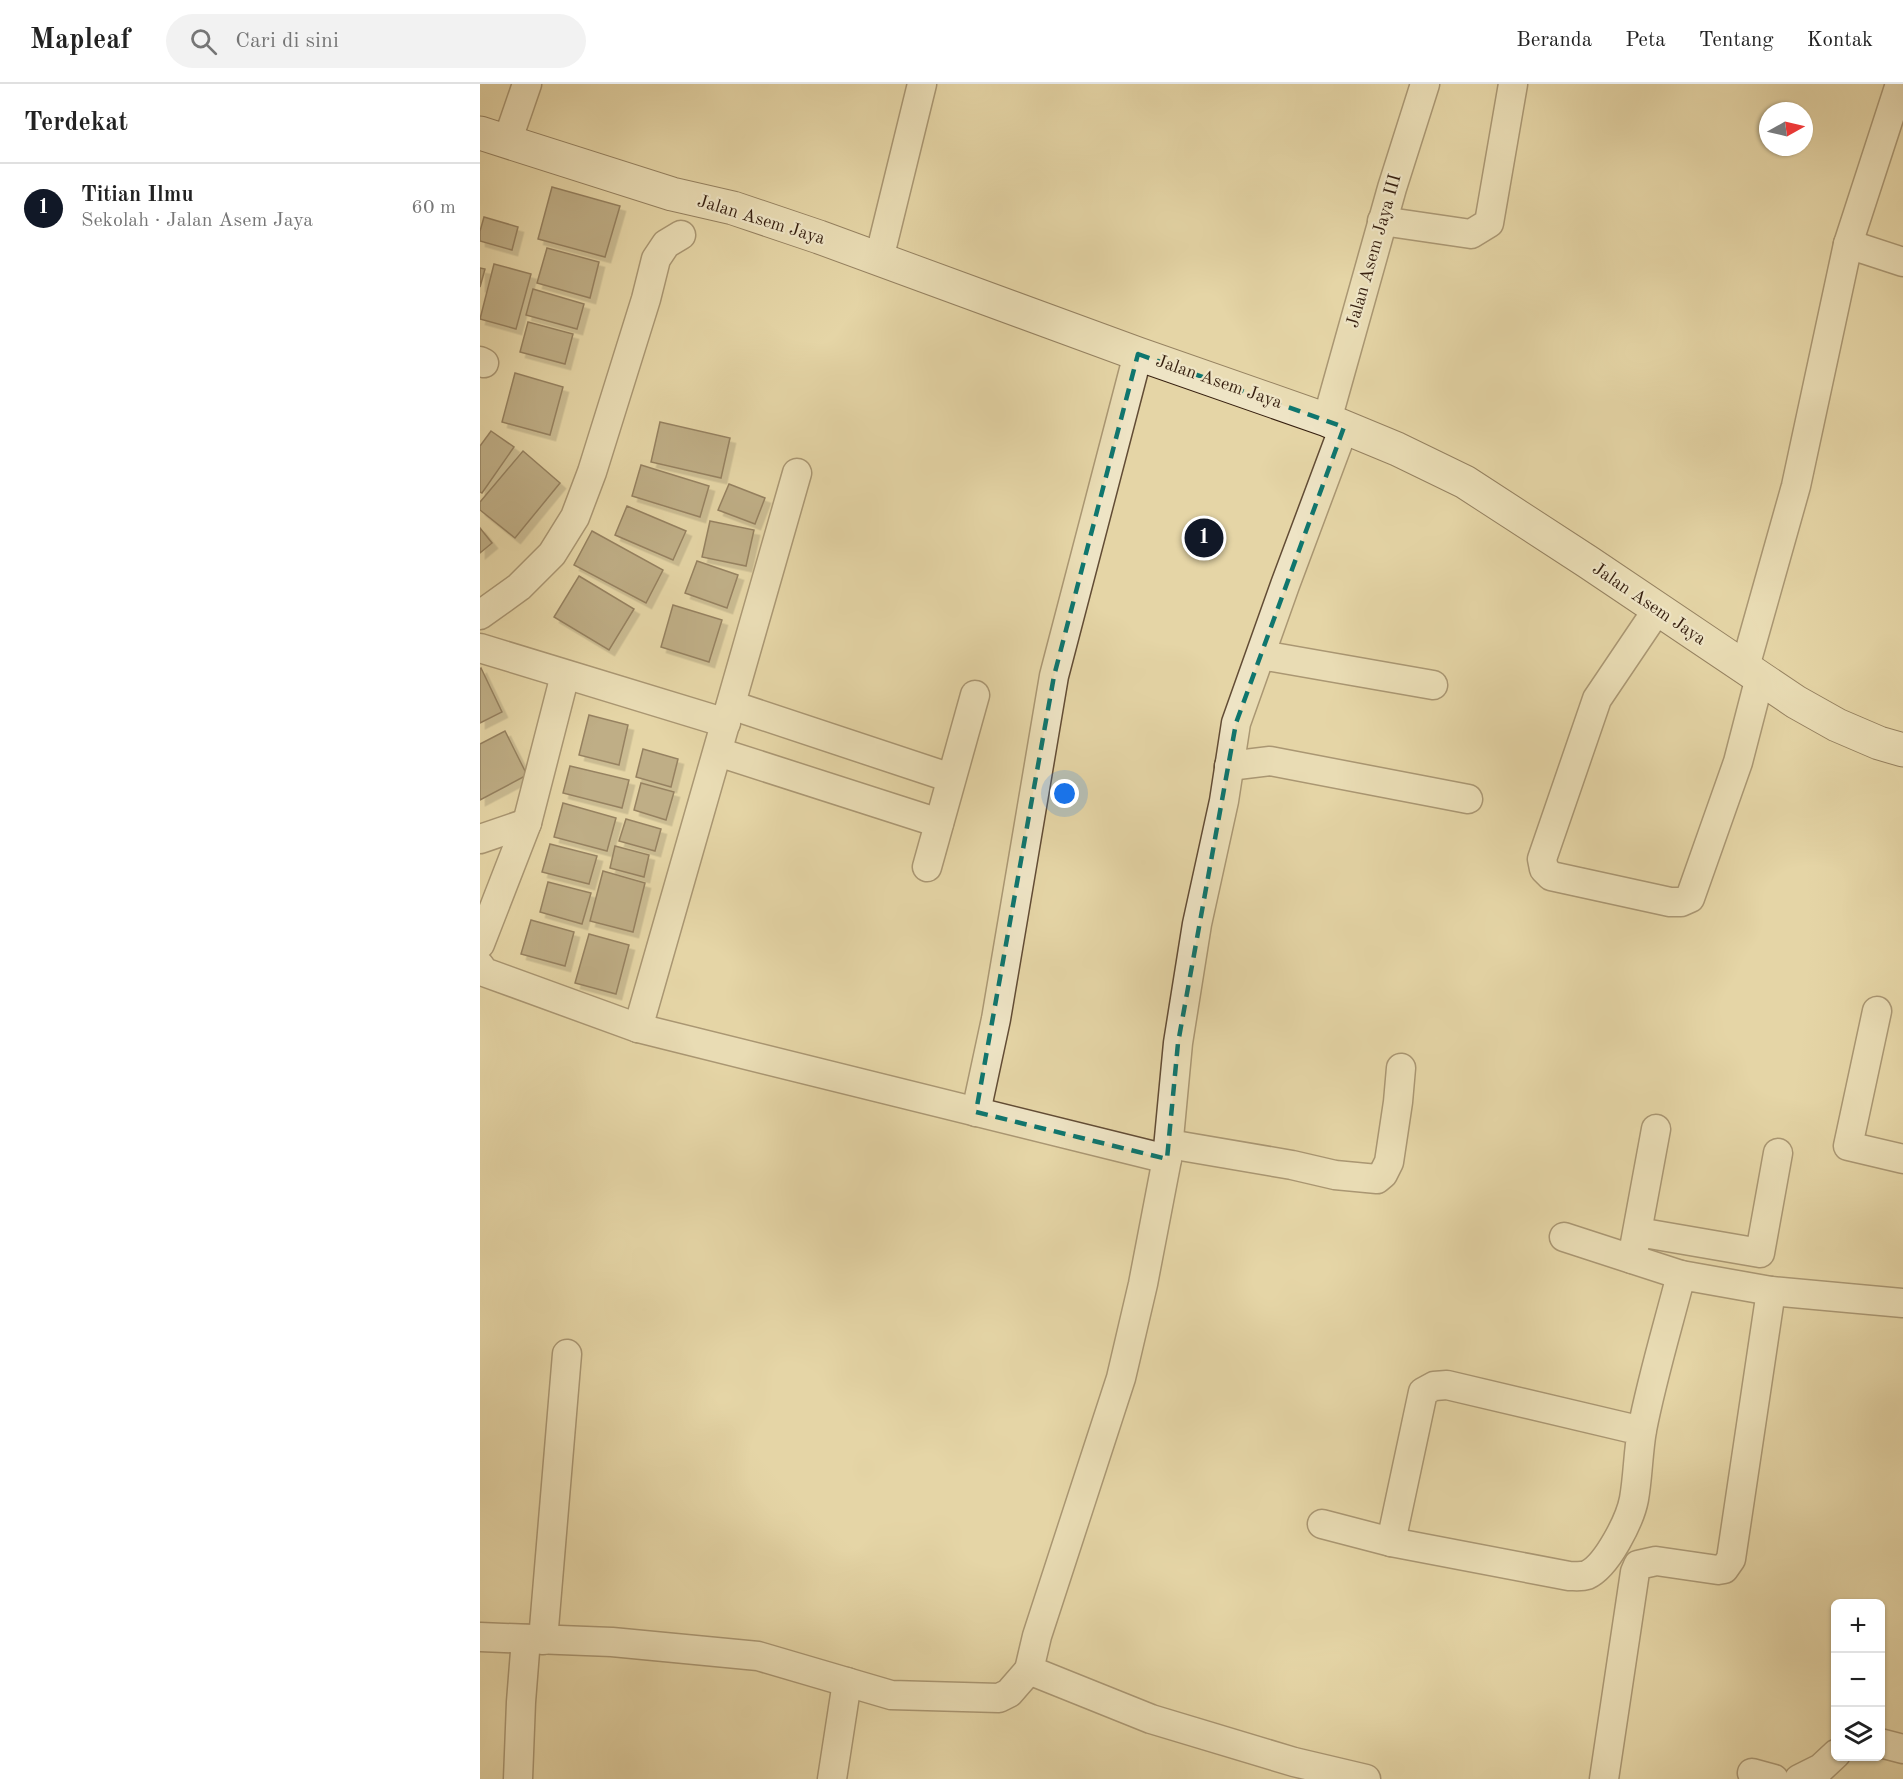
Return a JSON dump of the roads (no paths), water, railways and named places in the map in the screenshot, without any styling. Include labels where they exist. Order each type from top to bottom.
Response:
[{"type":"main road","name":"Jalan Asem Jaya","points":[[493,138],[672,194],[733,208],[1335,423],[1397,449],[1464,482],[1796,702],[1837,725],[1879,743],[1903,750]]},
{"type":"street","points":[[493,138],[527,84]]},
{"type":"street","points":[[879,259],[922,84]]},
{"type":"street","name":"Jalan Asem Jaya III","points":[[1029,1670],[1037,1636],[1121,1378],[1143,1284],[1168,1151],[1182,1021],[1197,924],[1224,801],[1236,723],[1261,655],[1335,423],[1382,221],[1425,84]]},
{"type":"street","points":[[1382,221],[1471,234],[1490,223],[1513,84]]},
{"type":"street","points":[[1657,610],[1596,699],[1542,859],[1544,869],[1551,876],[1670,902],[1681,902],[1690,898],[1738,762],[1752,672],[1796,486],[1848,244],[1900,84]]},
{"type":"street","points":[[480,615],[519,587],[552,554],[575,517],[592,472],[656,259],[666,244],[681,235]]},
{"type":"street","points":[[1848,244],[1903,262]]},
{"type":"street","points":[[976,1112],[996,1019],[1054,676],[1138,354]]},
{"type":"street","points":[[638,1028],[797,473]]},
{"type":"street","points":[[480,648],[566,675],[729,714],[951,778]]},
{"type":"street","points":[[1261,655],[1433,685]]},
{"type":"street","points":[[480,944],[526,823],[566,675]]},
{"type":"street","points":[[927,867],[975,695]]},
{"type":"street","points":[[718,752],[939,823]]},
{"type":"street","points":[[1229,766],[1270,761],[1468,799]]},
{"type":"street","points":[[480,839],[526,823]]},
{"type":"street","points":[[480,966],[484,972],[638,1028],[976,1112],[1168,1151],[1292,1165],[1335,1175],[1377,1179],[1383,1174],[1389,1162],[1401,1068]]},
{"type":"street","points":[[1877,1011],[1848,1146],[1903,1159]]},
{"type":"street","points":[[1635,1245],[1656,1129]]},
{"type":"street","points":[[1564,1237],[1635,1245],[1760,1253],[1778,1153]]},
{"type":"street","points":[[1635,1245],[1681,1275],[1771,1291],[1903,1303]]},
{"type":"street","points":[[1322,1524],[1391,1542],[1569,1576],[1587,1575],[1596,1569],[1610,1551],[1630,1513],[1634,1500],[1642,1431],[1681,1275]]},
{"type":"street","points":[[1604,1779],[1635,1572],[1638,1566],[1642,1563],[1656,1561],[1718,1570],[1724,1569],[1731,1559],[1771,1291]]},
{"type":"street","points":[[518,1779],[521,1702],[535,1640],[567,1354]]},
{"type":"street","points":[[1391,1542],[1423,1392],[1434,1386],[1447,1385],[1642,1431]]},
{"type":"street","points":[[480,1637],[612,1641],[758,1656],[891,1695],[999,1698],[1009,1693],[1029,1670],[1151,1719],[1294,1762],[1366,1779]]},
{"type":"street","points":[[832,1779],[847,1682]]},
{"type":"street","points":[[1885,1744],[1903,1749]]},
{"type":"street","points":[[1799,1779],[1821,1768],[1831,1759]]},
{"type":"place","name":"Titian Ilmu","points":[[1204,538]]}]
